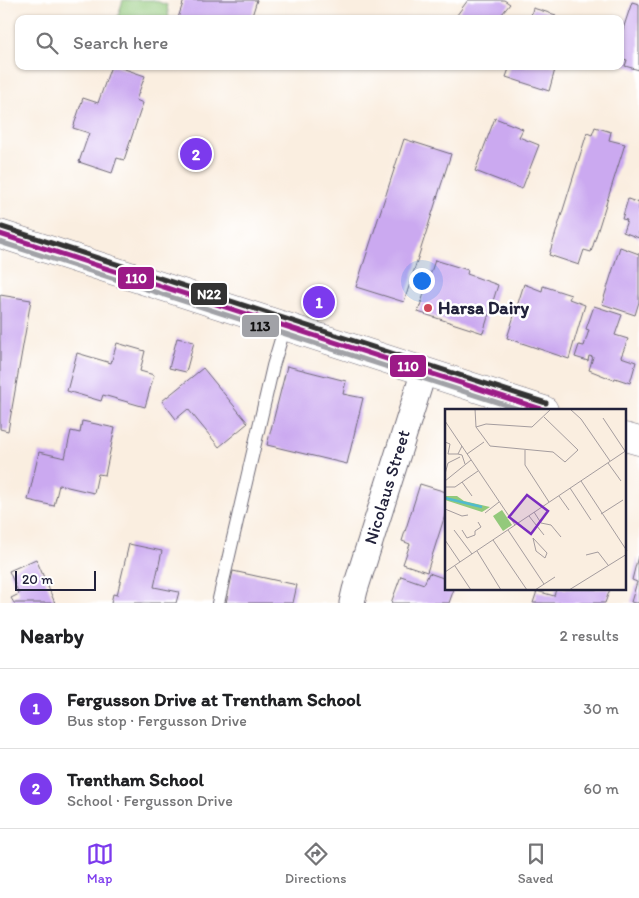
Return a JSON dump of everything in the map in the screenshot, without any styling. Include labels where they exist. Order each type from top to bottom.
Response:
[{"type":"main road","points":[[0,234],[541,409]]},
{"type":"main road","points":[[626,437],[639,442]]},
{"type":"street","name":"Nicolaus Street","points":[[352,603],[424,371]]},
{"type":"lane","points":[[218,603],[284,326]]},
{"type":"green space","points":[[123,0],[153,0],[167,5],[168,15],[118,15]]},
{"type":"building","points":[[184,0],[257,0],[252,15],[179,15]]},
{"type":"building","points":[[468,0],[504,0],[510,4],[502,14],[503,15],[457,15]]},
{"type":"building","points":[[632,2],[639,4],[639,70],[625,66],[627,60],[624,59],[624,26]]},
{"type":"building","points":[[533,8],[556,15],[531,15]]},
{"type":"building","points":[[110,70],[128,70],[145,76],[136,100],[143,103],[124,160],[117,158],[112,173],[79,162],[89,133],[73,128],[83,98],[98,103]]},
{"type":"building","points":[[509,70],[555,70],[549,91],[506,77]]},
{"type":"building","points":[[495,118],[523,129],[519,137],[539,145],[522,189],[475,171]]},
{"type":"building","points":[[595,127],[611,132],[609,140],[625,144],[591,252],[584,250],[579,265],[549,255],[587,133],[592,135]]},
{"type":"building","points":[[404,139],[451,154],[404,302],[356,287]]},
{"type":"building","points":[[628,199],[639,203],[639,238],[623,232],[627,220],[622,219]]},
{"type":"building","points":[[620,247],[639,254],[639,302],[635,315],[602,304]]},
{"type":"building","points":[[435,260],[468,270],[467,274],[498,285],[483,333],[418,312]]},
{"type":"building","points":[[524,284],[542,291],[543,286],[571,295],[569,299],[585,305],[569,359],[507,338]]},
{"type":"building","points":[[0,295],[31,300],[8,431],[0,429]]},
{"type":"building","points":[[594,306],[622,315],[615,335],[628,339],[621,357],[636,362],[630,383],[615,378],[614,380],[589,370],[593,357],[589,356],[588,361],[575,357],[579,345],[584,346],[589,330],[586,329]]},
{"type":"building","points":[[177,338],[194,342],[186,372],[169,368]]},
{"type":"building","points":[[117,343],[145,351],[140,371],[154,375],[145,407],[103,395],[101,401],[67,391],[77,353],[111,363]]},
{"type":"building","points":[[287,366],[346,381],[343,394],[363,398],[347,464],[267,445]]},
{"type":"building","points":[[203,368],[248,423],[219,447],[188,409],[176,419],[162,401]]},
{"type":"building","points":[[82,421],[115,428],[105,475],[98,474],[94,493],[59,485],[54,506],[28,500],[39,452],[65,458],[71,431],[80,433]]},
{"type":"building","points":[[420,484],[445,492],[445,515],[427,572],[403,564],[410,544],[402,541]]},
{"type":"building","points":[[129,544],[162,551],[154,587],[179,592],[176,603],[111,603],[113,594],[117,595]]},
{"type":"building","points":[[638,556],[639,603],[635,603],[631,602],[637,582],[632,580]]},
{"type":"building","points":[[36,559],[55,603],[14,603],[11,598],[19,594],[9,571]]},
{"type":"building","points":[[233,571],[297,585],[293,603],[226,603]]},
{"type":"building","points":[[429,573],[445,579],[445,590],[454,590],[449,603],[391,603],[401,576],[424,584]]},
{"type":"building","points":[[556,590],[610,590],[605,603],[533,603],[537,591],[554,596]]},
{"type":"transit line","name":"N22","points":[[2,227],[546,403]]},
{"type":"transit line","name":"110","points":[[0,234],[541,409]]},
{"type":"transit line","name":"113","points":[[0,242],[518,409]]},
{"type":"place","name":"Trentham School","points":[[196,154]]},
{"type":"place","name":"Fergusson Drive at Trentham School","points":[[319,302]]},
{"type":"place","name":"Harsa Dairy","points":[[428,308]]}]
